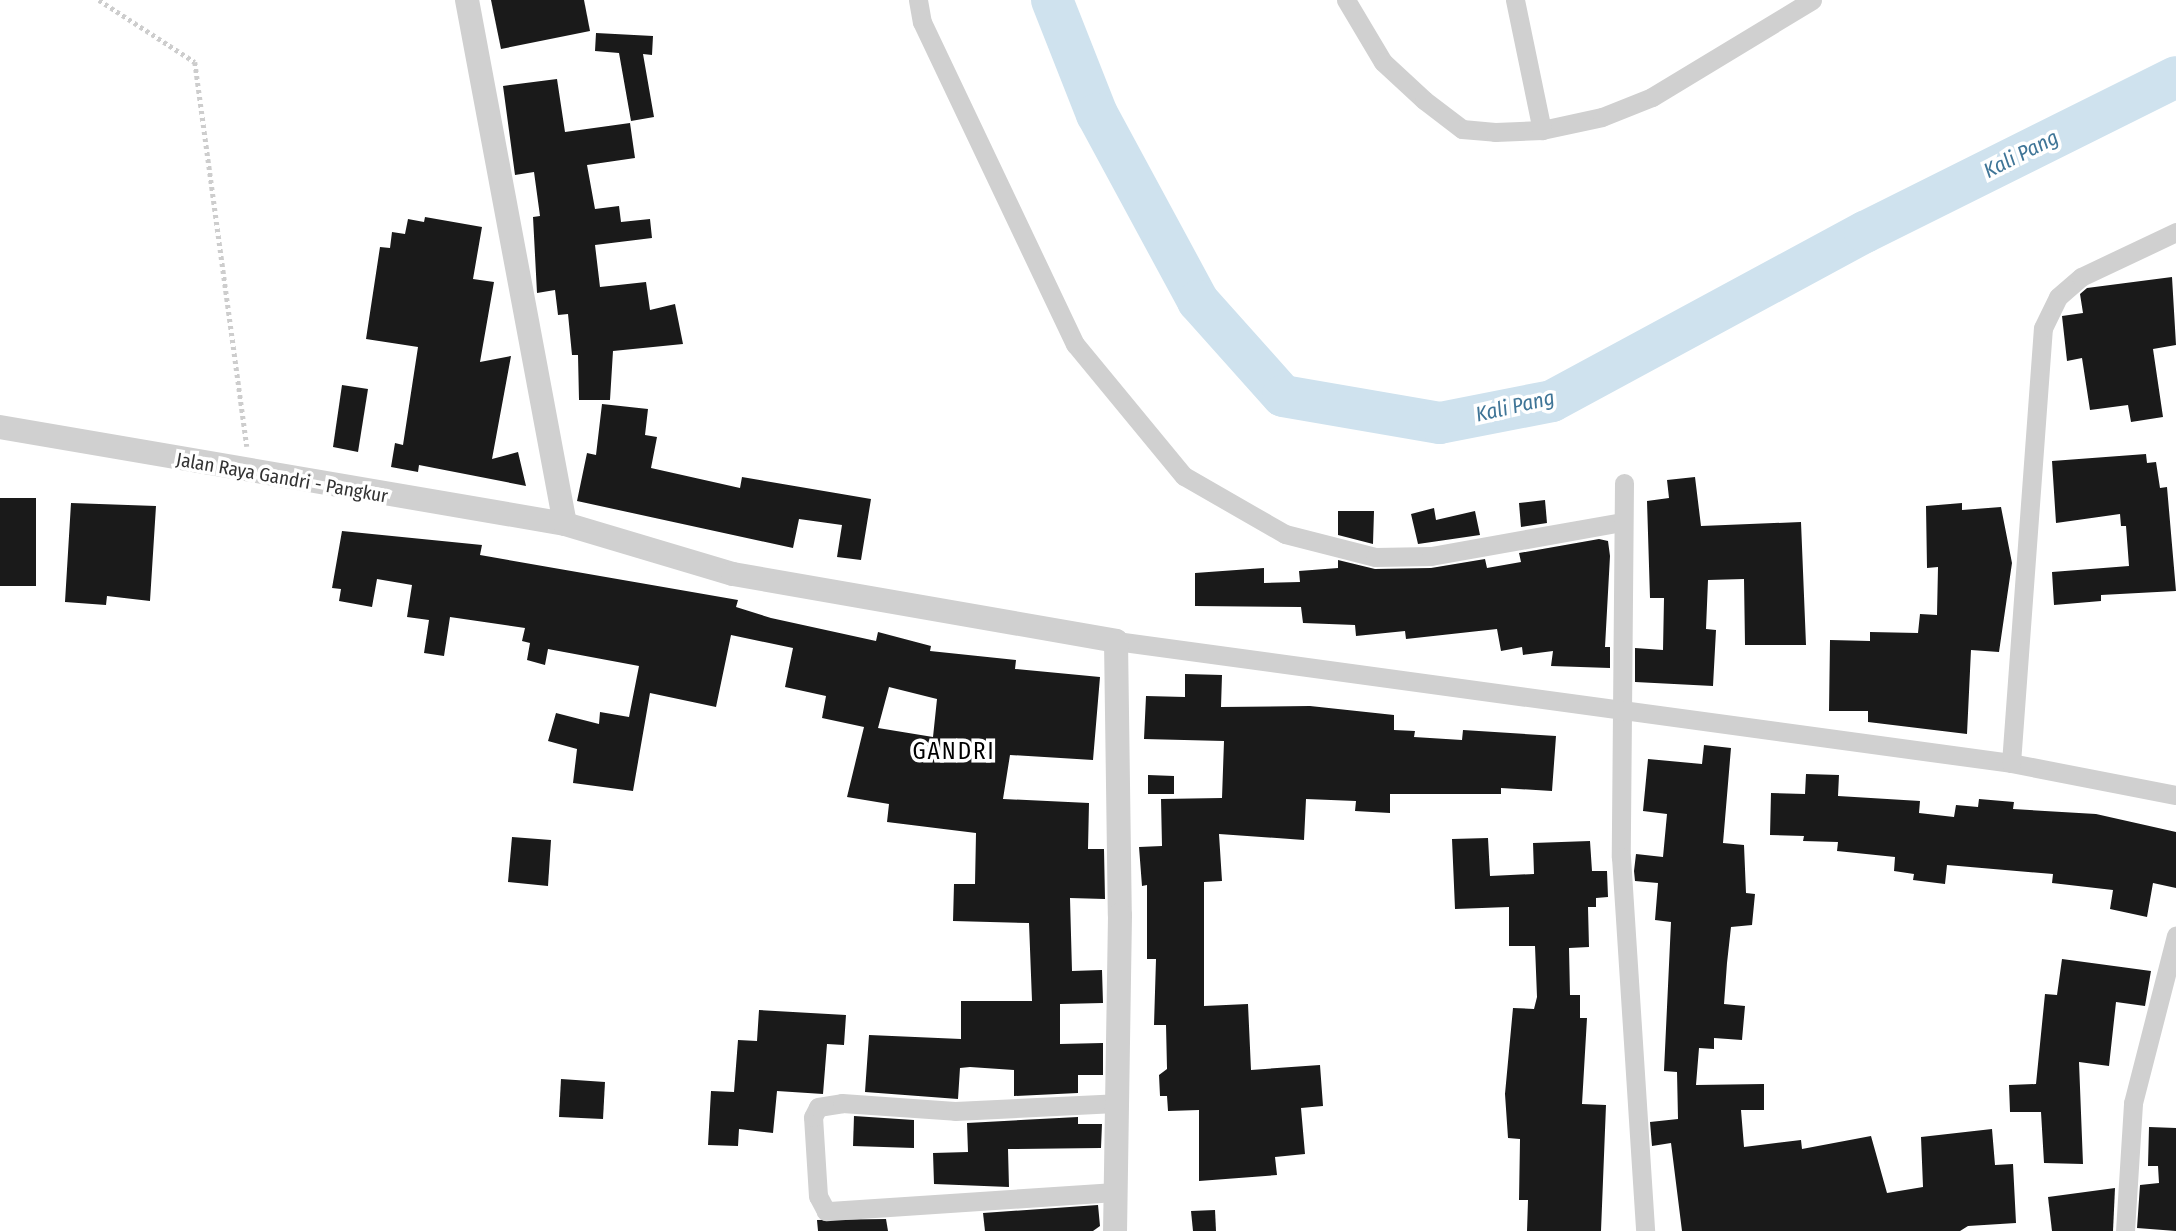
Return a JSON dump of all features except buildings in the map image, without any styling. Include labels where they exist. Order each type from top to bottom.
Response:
[{"type":"street","points":[[467,0],[565,524]]},
{"type":"street","points":[[918,0],[939,58],[1075,344],[1184,476],[1285,534],[1375,558],[1432,556],[1622,522]]},
{"type":"street","points":[[1346,0],[1383,62],[1462,129],[1542,130],[1602,117],[1652,97],[1812,0]]},
{"type":"street","points":[[1515,0],[1542,130]]},
{"type":"street","points":[[2011,763],[2043,328],[2058,297],[2081,277],[2176,232]]},
{"type":"street","name":"Jalan Raya Gandri - Pangkur","points":[[0,427],[251,474],[565,524],[733,574],[1116,641]]},
{"type":"street","points":[[1624,483],[1621,858],[1646,1231]]},
{"type":"street","points":[[1115,1231],[1121,915],[1116,641],[1622,714],[2011,763],[2176,795]]},
{"type":"street","points":[[2125,1231],[2133,1103],[2176,935]]},
{"type":"street","points":[[1115,1192],[826,1211],[818,1196],[813,1117],[818,1107],[842,1103],[955,1111],[1116,1103]]},
{"type":"path","points":[[99,0],[195,62],[251,474]]},
{"type":"waterway","name":"Kali Pang","points":[[1052,0],[1097,114],[1198,301],[1283,396],[1440,423],[1552,401],[1865,232],[2176,77]]},
{"type":"district","name":"GANDRI","points":[[954,751]]}]
